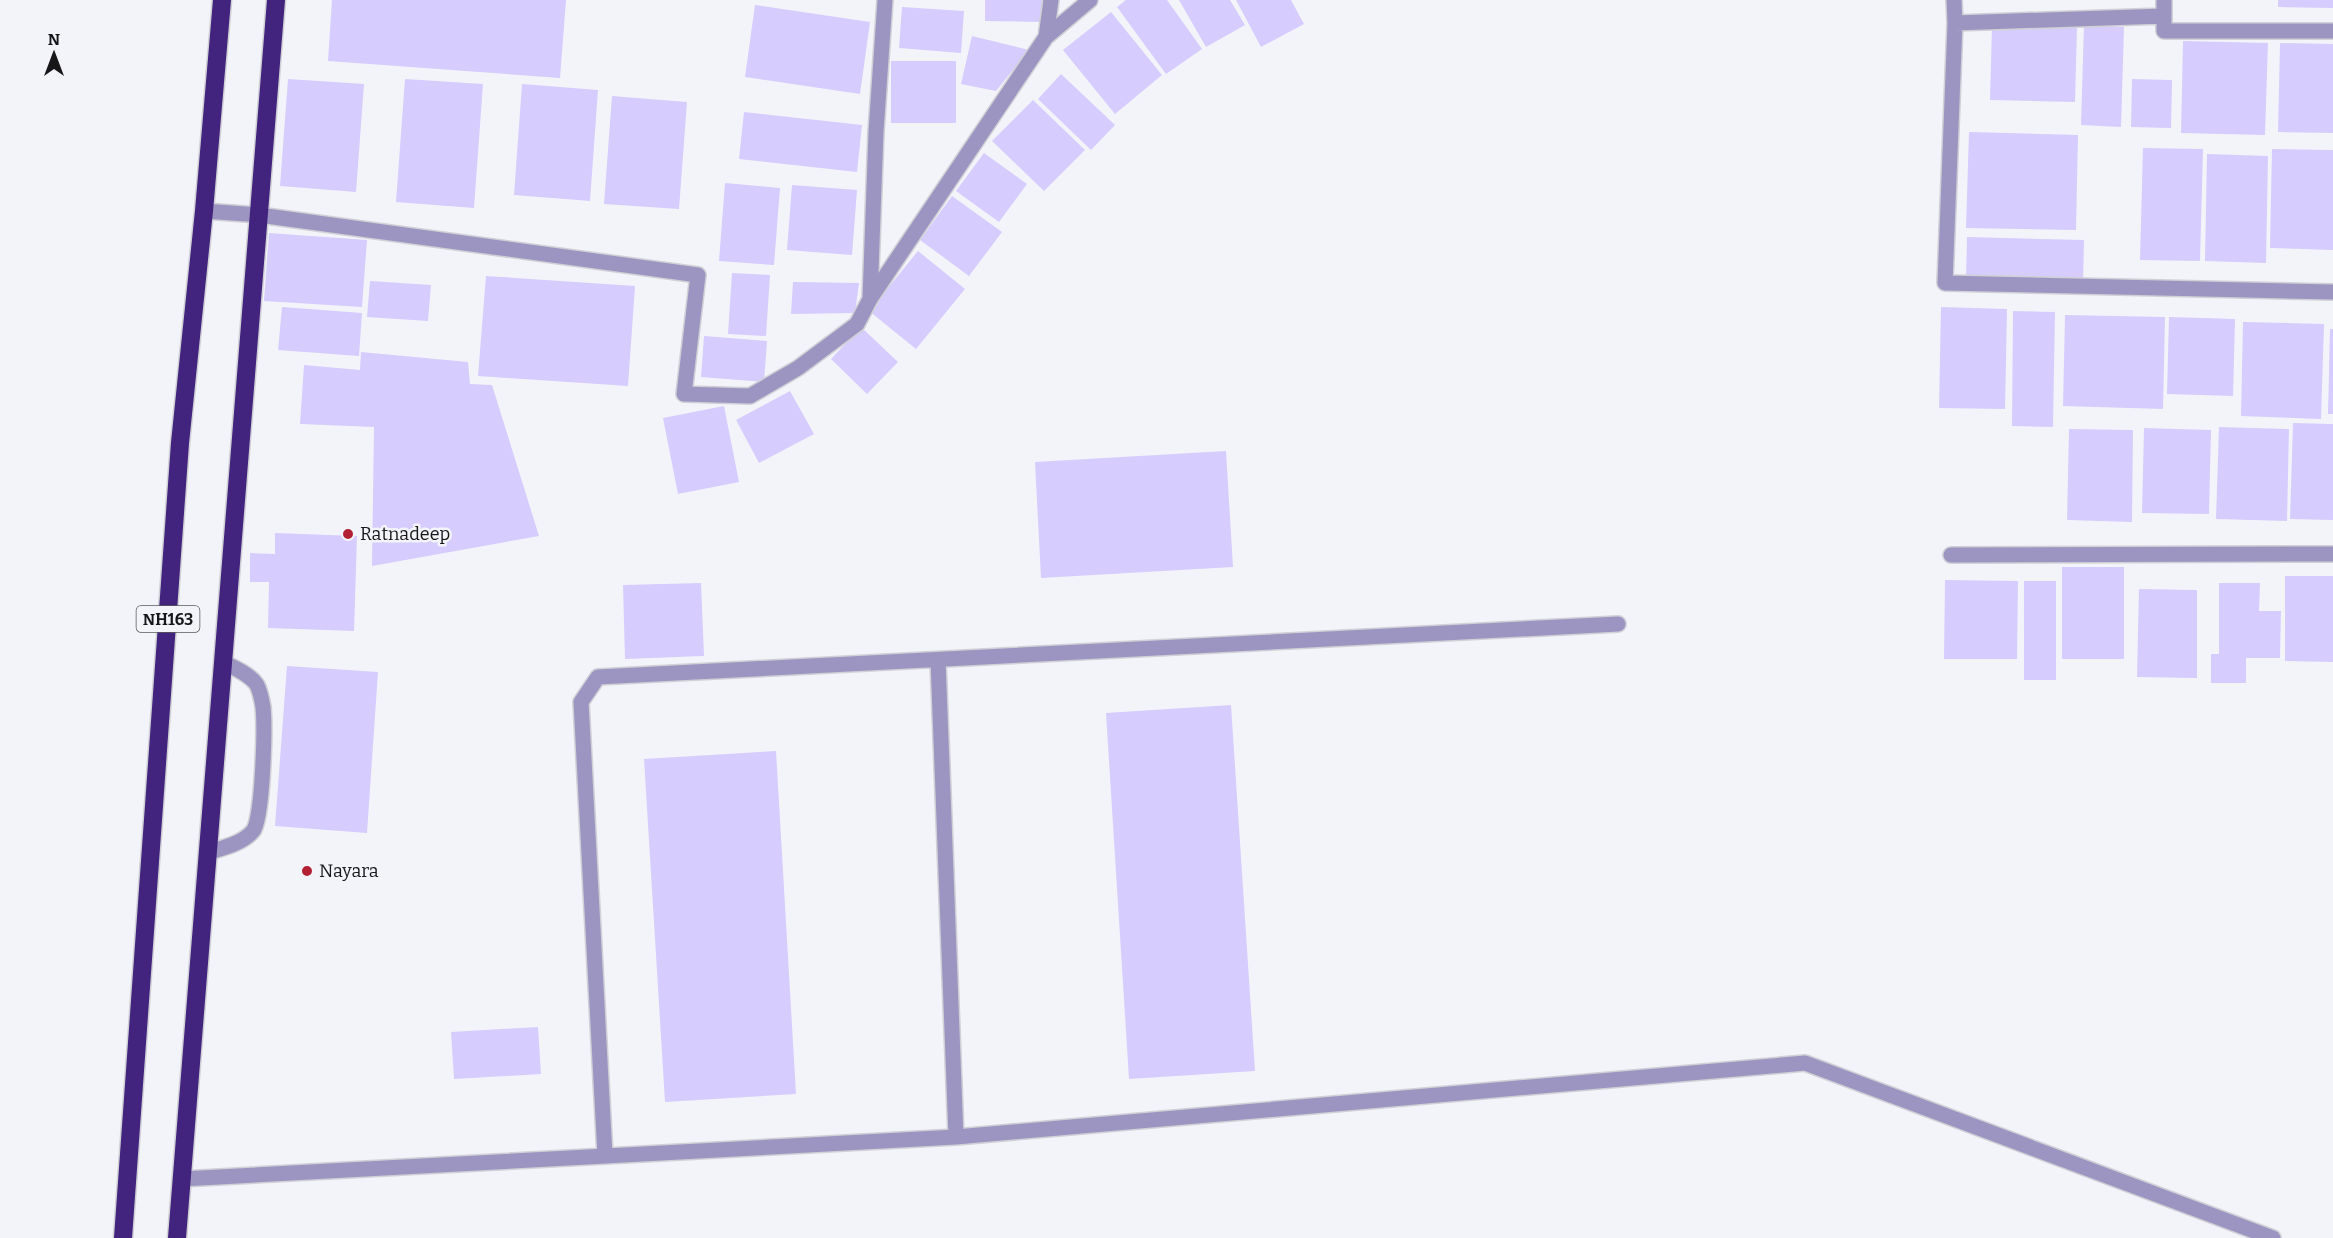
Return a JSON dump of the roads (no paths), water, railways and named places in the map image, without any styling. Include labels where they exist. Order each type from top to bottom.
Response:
[{"type":"highway","name":"NH163","points":[[123,1238],[180,443],[204,210],[222,0]]},
{"type":"highway","name":"NH163","points":[[177,1238],[276,0]]},
{"type":"street","points":[[870,299],[876,132],[885,0]]},
{"type":"street","points":[[1046,37],[1051,0]]},
{"type":"street","points":[[204,210],[698,274],[684,394],[750,396],[798,368],[857,324],[870,299],[1046,37],[1090,0]]},
{"type":"street","points":[[1954,0],[1945,283],[2333,292]]},
{"type":"street","points":[[2164,0],[2164,31],[2333,31]]},
{"type":"street","points":[[1955,23],[2164,16]]},
{"type":"street","points":[[1951,555],[2333,554]]},
{"type":"street","points":[[605,1156],[581,702],[598,677],[1618,624]]},
{"type":"street","points":[[938,660],[956,1137]]},
{"type":"street","points":[[207,853],[240,842],[254,830],[263,748],[263,705],[256,684],[245,674],[223,662]]},
{"type":"street","points":[[182,1179],[956,1137],[1805,1063],[2273,1238]]},
{"type":"place","name":"Ratnadeep","points":[[348,534]]},
{"type":"place","name":"Nayara","points":[[307,871]]}]
